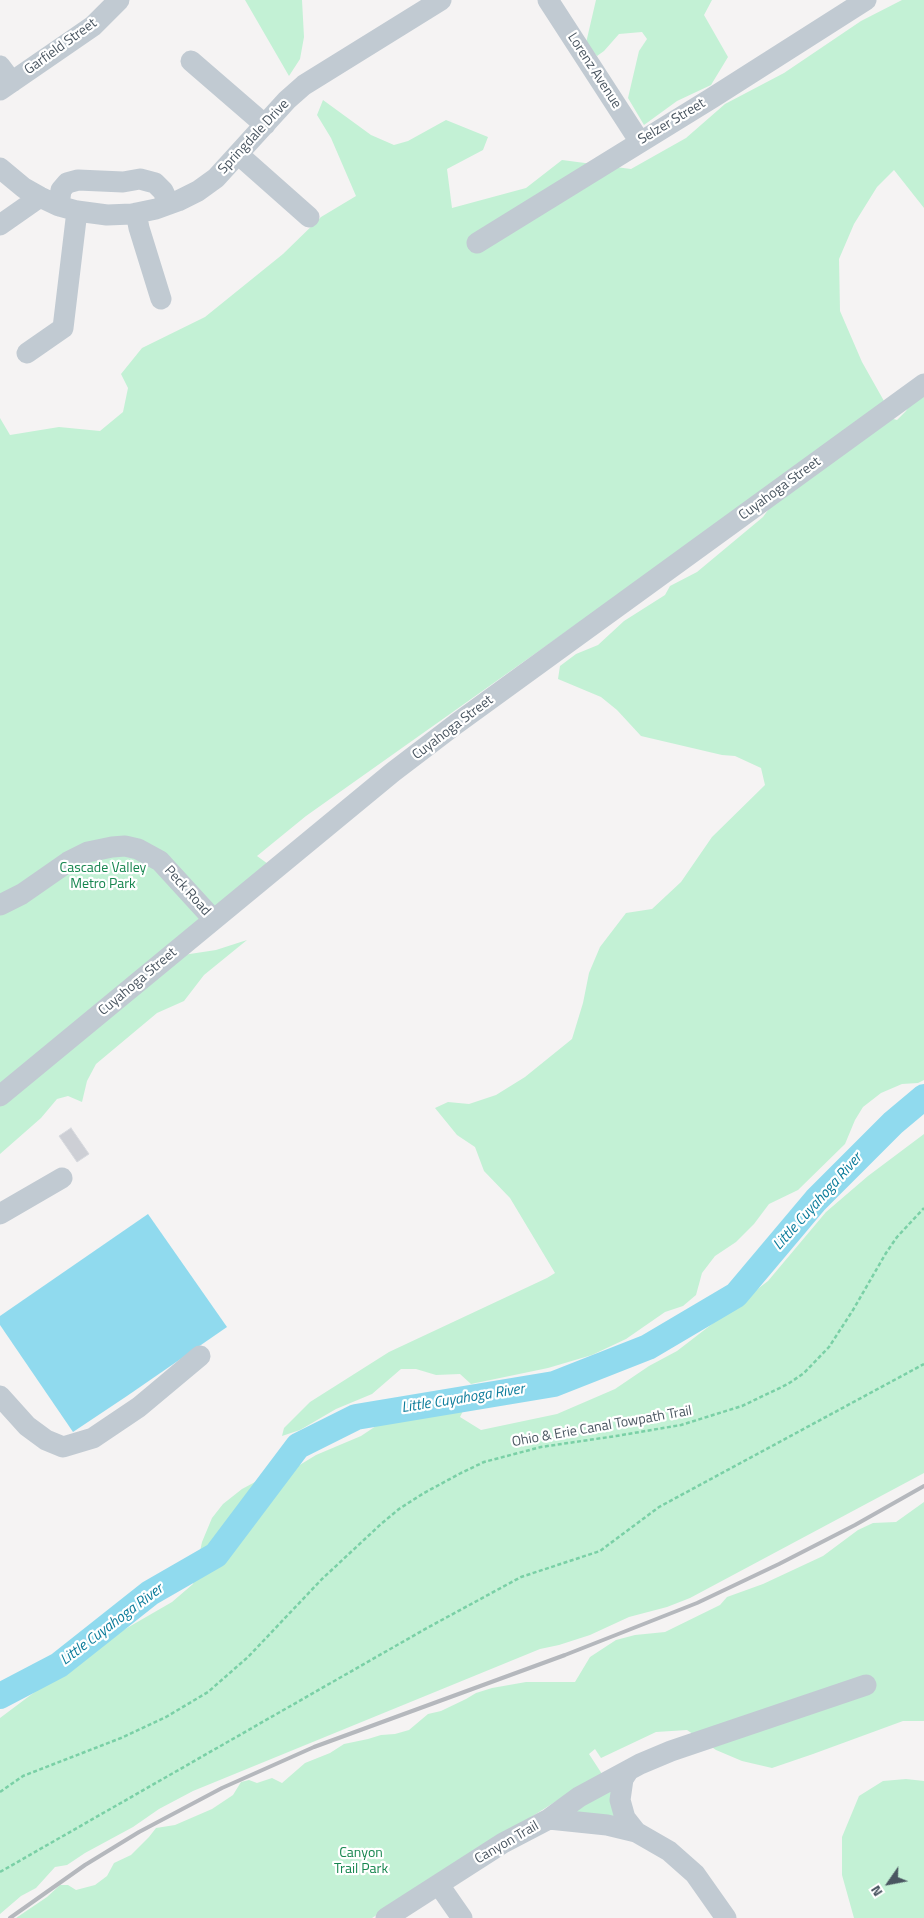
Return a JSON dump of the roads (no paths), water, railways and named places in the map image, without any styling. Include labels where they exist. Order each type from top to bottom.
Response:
[{"type":"street","name":"Garfield Street","points":[[4,79],[93,26],[119,0]]},
{"type":"street","name":"Springdale Drive","points":[[0,168],[24,188],[59,205],[107,215],[136,213],[169,204],[198,191],[216,178],[239,155],[287,100],[304,86],[441,0]]},
{"type":"street","name":"Lorenz Avenue","points":[[548,0],[640,142]]},
{"type":"street","name":"Selzer Street","points":[[477,243],[866,0]]},
{"type":"street","points":[[192,61],[266,125]]},
{"type":"street","points":[[239,155],[308,217]]},
{"type":"street","points":[[27,353],[63,328],[59,205],[61,190],[67,184],[78,180],[123,182],[140,179],[154,183],[162,191],[169,204]]},
{"type":"street","points":[[0,225],[59,205]]},
{"type":"street","points":[[136,213],[161,299]]},
{"type":"street","name":"Cuyahoga Street","points":[[0,1096],[393,772],[456,724],[924,384]]},
{"type":"street","name":"Peck Road","points":[[0,905],[22,894],[68,862],[88,852],[125,846],[138,849],[160,862],[213,919]]},
{"type":"street","points":[[0,1214],[62,1178]]},
{"type":"street","points":[[0,1396],[27,1426],[46,1440],[63,1447],[93,1438],[139,1407],[200,1356]]},
{"type":"street","name":"Canyon Trail","points":[[386,1918],[503,1843],[549,1819],[579,1796],[629,1770],[671,1751],[866,1685]]},
{"type":"street","points":[[629,1770],[621,1787],[620,1800],[625,1818],[636,1832]]},
{"type":"street","points":[[549,1819],[607,1824],[636,1832],[669,1851],[696,1874],[726,1918]]},
{"type":"street","points":[[439,1885],[462,1918]]},
{"type":"water","points":[[148,1214],[227,1327],[73,1432],[0,1325],[0,1316]]},
{"type":"waterway","name":"Little Cuyahoga River","points":[[0,1696],[59,1665],[150,1593],[216,1555],[298,1446],[356,1417],[554,1384],[648,1347],[736,1295],[816,1200],[893,1123],[924,1097]]},
{"type":"railway","points":[[10,1918],[85,1865],[139,1832],[222,1788],[314,1747],[565,1655],[697,1603],[855,1525],[924,1486]]},
{"type":"park label","name":"Cascade Valley Metro Park","points":[[103,878]]},
{"type":"park label","name":"Canyon Trail Park","points":[[361,1862]]}]
